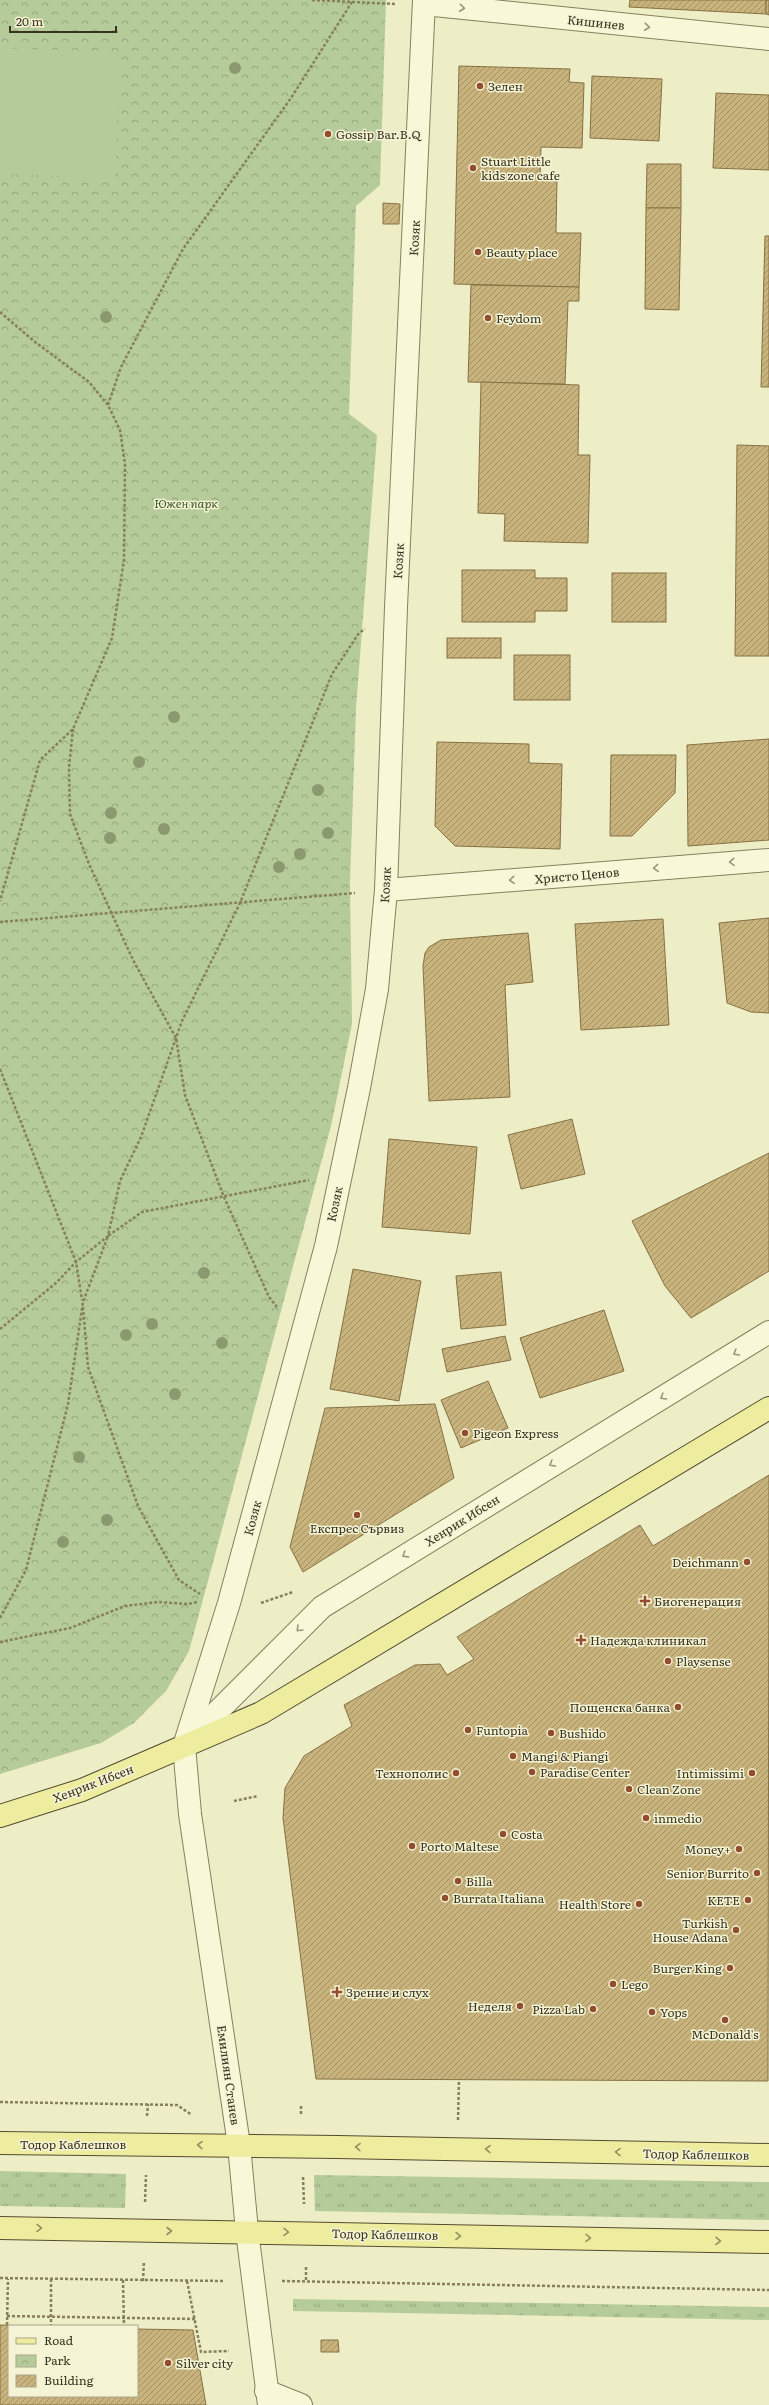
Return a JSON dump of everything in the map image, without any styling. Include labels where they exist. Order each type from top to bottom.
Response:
[{"type":"main road","name":"Хенрик Ибсен","points":[[0,1816],[82,1790],[261,1713],[769,1408]]},
{"type":"main road","name":"Тодор Каблешков","points":[[0,2143],[239,2145],[769,2155]]},
{"type":"main road","name":"Тодор Каблешков","points":[[0,2228],[247,2231],[769,2242]]},
{"type":"street","name":"Кишинев","points":[[424,2],[769,39]]},
{"type":"street","name":"Козяк","points":[[184,1746],[229,1603],[326,1246],[359,1088],[376,988],[386,890],[396,607],[424,2]]},
{"type":"street","name":"Христо Ценов","points":[[386,890],[769,860]]},
{"type":"street","name":"Хенрик Ибсен","points":[[184,1746],[322,1607],[769,1332]]},
{"type":"street","name":"Емилиян Станев","points":[[184,1746],[190,1814],[239,2145],[247,2231],[268,2398]]},
{"type":"street","points":[[268,2398],[301,2405]]},
{"type":"path","points":[[312,0],[352,2],[424,2]]},
{"type":"path","points":[[108,405],[121,367],[183,249],[291,98],[352,2]]},
{"type":"path","points":[[0,312],[35,342],[89,382],[108,405],[120,430],[125,464],[124,560],[112,638],[73,728],[69,767],[70,814],[89,864],[133,960],[176,1038],[185,1095],[224,1197],[269,1297],[302,1335]]},
{"type":"path","points":[[0,1618],[26,1570],[56,1457],[68,1404],[83,1302],[108,1236],[120,1181],[141,1137],[182,1021],[240,903],[332,674],[359,633],[396,607]]},
{"type":"path","points":[[0,901],[40,760],[73,728]]},
{"type":"path","points":[[0,922],[386,890]]},
{"type":"path","points":[[0,1069],[76,1262],[83,1302],[88,1367],[138,1506],[178,1580],[202,1596]]},
{"type":"path","points":[[0,1329],[56,1283],[76,1262],[108,1236],[142,1212],[341,1174]]},
{"type":"path","points":[[257,1604],[294,1592]]},
{"type":"path","points":[[0,1642],[70,1628],[125,1606],[158,1602],[188,1604],[202,1601]]},
{"type":"path","points":[[234,1801],[258,1796]]},
{"type":"path","points":[[459,2079],[459,2149]]},
{"type":"path","points":[[0,2102],[177,2105]]},
{"type":"path","points":[[301,2106],[301,2119]]},
{"type":"path","points":[[145,2205],[146,2171]]},
{"type":"path","points":[[302,2175],[304,2211]]},
{"type":"path","points":[[143,2281],[144,2261]]},
{"type":"path","points":[[306,2267],[306,2282]]},
{"type":"path","points":[[0,2278],[221,2281]]},
{"type":"path","points":[[8,2279],[8,2325]]},
{"type":"path","points":[[51,2279],[51,2325]]},
{"type":"path","points":[[123,2280],[124,2325]]},
{"type":"path","points":[[187,2281],[201,2352],[229,2350]]},
{"type":"path","points":[[292,2282],[769,2290]]},
{"type":"path","points":[[8,2316],[195,2319]]},
{"type":"green space","name":"Южен парк","points":[[0,0],[386,0],[380,185],[356,206],[349,414],[377,435],[356,708],[350,882],[352,1024],[331,1126],[189,1651],[166,1691],[134,1723],[101,1743],[0,1774]]},
{"type":"green space","points":[[0,48],[120,52],[115,178],[0,174]]},
{"type":"green space","points":[[0,2171],[126,2174],[125,2208],[0,2206]]},
{"type":"green space","points":[[314,2175],[769,2182],[769,2220],[315,2211]]},
{"type":"green space","points":[[293,2299],[769,2307],[769,2320],[293,2311]]},
{"type":"building","points":[[630,0],[766,0],[766,14],[629,7]]},
{"type":"building","points":[[766,0],[769,0],[769,15],[766,14]]},
{"type":"building","points":[[459,66],[570,69],[569,82],[584,83],[582,148],[541,147],[540,179],[557,180],[556,233],[581,233],[579,287],[454,284]]},
{"type":"building","points":[[592,76],[662,79],[659,141],[590,138]]},
{"type":"building","points":[[716,93],[769,95],[769,170],[713,168]]},
{"type":"building","points":[[647,164],[681,164],[681,208],[646,208]]},
{"type":"building","points":[[383,203],[400,204],[399,224],[383,224]]},
{"type":"building","points":[[646,208],[681,208],[679,310],[645,309]]},
{"type":"building","points":[[765,236],[769,236],[769,387],[761,387]]},
{"type":"building","points":[[471,285],[579,287],[579,301],[568,301],[565,384],[468,382]]},
{"type":"building","points":[[481,382],[579,385],[578,455],[590,455],[588,543],[504,541],[505,514],[478,513]]},
{"type":"building","points":[[737,445],[769,446],[769,656],[735,656]]},
{"type":"building","points":[[462,570],[535,570],[535,578],[567,578],[567,611],[535,611],[535,622],[462,622]]},
{"type":"building","points":[[612,573],[666,573],[666,622],[612,622]]},
{"type":"building","points":[[447,638],[501,638],[501,658],[447,658]]},
{"type":"building","points":[[514,655],[570,655],[570,700],[514,700]]},
{"type":"building","points":[[769,739],[769,840],[688,846],[687,745]]},
{"type":"building","points":[[437,742],[529,744],[529,763],[562,764],[560,849],[455,846],[435,826]]},
{"type":"building","points":[[611,755],[676,755],[675,793],[632,836],[610,836]]},
{"type":"building","points":[[769,918],[769,1013],[751,1012],[727,1003],[719,923]]},
{"type":"building","points":[[663,919],[669,1025],[581,1030],[575,924]]},
{"type":"building","points":[[528,933],[533,982],[505,985],[510,1097],[429,1101],[423,966],[425,953],[429,947],[441,940]]},
{"type":"building","points":[[572,1119],[585,1174],[521,1189],[508,1135]]},
{"type":"building","points":[[389,1139],[477,1147],[470,1234],[382,1227]]},
{"type":"building","points":[[769,1153],[769,1271],[691,1318],[665,1286],[632,1221]]},
{"type":"building","points":[[353,1269],[421,1281],[399,1401],[330,1389]]},
{"type":"building","points":[[501,1272],[506,1325],[461,1329],[456,1276]]},
{"type":"building","points":[[604,1310],[624,1371],[540,1398],[520,1338]]},
{"type":"building","points":[[505,1336],[511,1360],[447,1372],[442,1349]]},
{"type":"building","points":[[488,1381],[508,1428],[461,1448],[441,1400]]},
{"type":"building","points":[[435,1404],[454,1478],[303,1572],[290,1547],[325,1408]]},
{"type":"building","name":"Paradise Center","points":[[769,1475],[768,2081],[316,2079],[283,1818],[285,1788],[304,1756],[352,1726],[344,1705],[415,1665],[440,1664],[447,1675],[474,1659],[457,1637],[640,1525],[653,1546]]},
{"type":"building","name":"Silver city","points":[[0,2325],[8,2325],[8,2397],[138,2397],[138,2329],[193,2330],[206,2405],[0,2405]]},
{"type":"building","points":[[321,2340],[338,2340],[339,2352],[321,2352]]},
{"type":"place","name":"Зелен","points":[[480,86]]},
{"type":"place","name":"Gossip Bar.B.Q","points":[[328,134]]},
{"type":"place","name":"Stuart Little kids zone cafe","points":[[473,168]]},
{"type":"place","name":"Beauty place","points":[[478,252]]},
{"type":"place","name":"Feydom","points":[[488,318]]},
{"type":"place","name":"Pigeon Express","points":[[465,1433]]},
{"type":"place","name":"Експрес Сървиз","points":[[357,1515]]},
{"type":"place","name":"Deichmann","points":[[747,1562]]},
{"type":"place","name":"Биогенерация","points":[[645,1601]]},
{"type":"place","name":"Надежда клиникал","points":[[581,1640]]},
{"type":"place","name":"Playsense","points":[[668,1661]]},
{"type":"place","name":"Пощенска банка","points":[[678,1707]]},
{"type":"place","name":"Funtopia","points":[[468,1730]]},
{"type":"place","name":"Bushido","points":[[551,1733]]},
{"type":"place","name":"Mangi & Piangi","points":[[513,1756]]},
{"type":"place","name":"Paradise Center","points":[[532,1772]]},
{"type":"place","name":"Технополис","points":[[456,1773]]},
{"type":"place","name":"Intimissimi","points":[[752,1773]]},
{"type":"place","name":"Clean Zone","points":[[629,1789]]},
{"type":"place","name":"inmedio","points":[[646,1818]]},
{"type":"place","name":"Costa","points":[[503,1834]]},
{"type":"place","name":"Porto Maltese","points":[[412,1846]]},
{"type":"place","name":"Money+","points":[[739,1849]]},
{"type":"place","name":"Senior Burrito","points":[[757,1873]]},
{"type":"place","name":"Billa","points":[[458,1881]]},
{"type":"place","name":"Burrata Italiana","points":[[445,1898]]},
{"type":"place","name":"KETE","points":[[748,1900]]},
{"type":"place","name":"Health Store","points":[[639,1904]]},
{"type":"place","name":"Turkish House Adana","points":[[736,1930]]},
{"type":"place","name":"Burger King","points":[[730,1968]]},
{"type":"place","name":"Lego","points":[[613,1984]]},
{"type":"place","name":"Зрение и слух","points":[[337,1992]]},
{"type":"place","name":"Неделя","points":[[520,2006]]},
{"type":"place","name":"Pizza Lab","points":[[593,2009]]},
{"type":"place","name":"Yops","points":[[652,2012]]},
{"type":"place","name":"McDonald's","points":[[725,2020]]},
{"type":"place","name":"Silver city","points":[[168,2363]]}]
